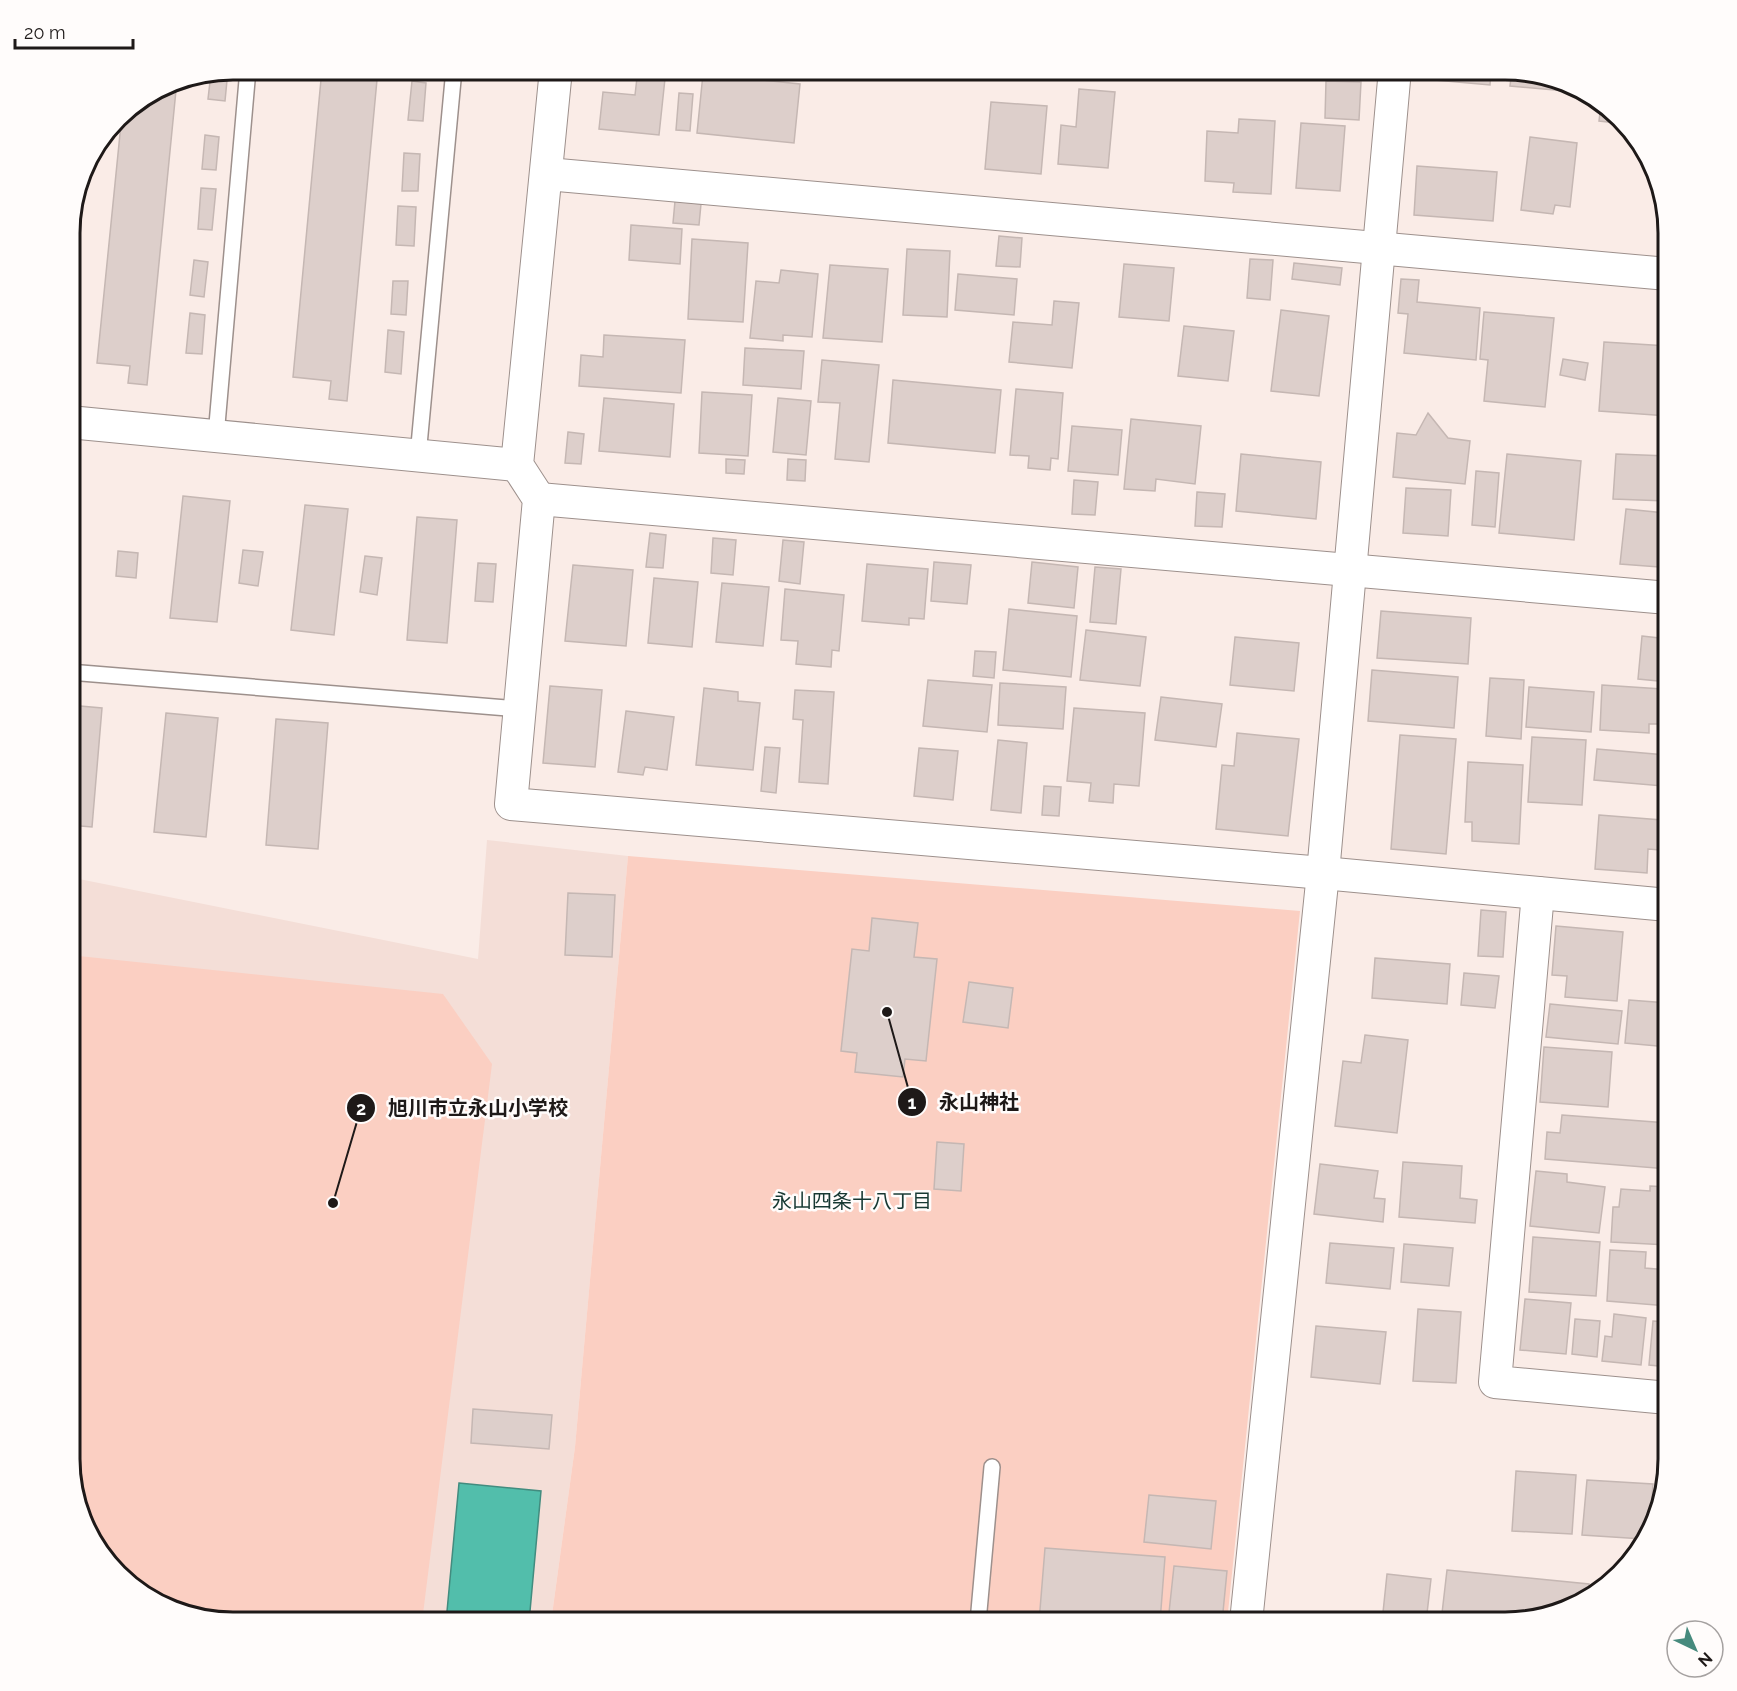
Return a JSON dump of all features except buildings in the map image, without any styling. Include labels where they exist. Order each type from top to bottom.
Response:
[{"type":"street","points":[[555,80],[517,465],[539,499],[511,804],[1323,873],[1658,904]]},
{"type":"street","points":[[1247,1612],[1323,873],[1351,571],[1377,248],[1394,80]]},
{"type":"street","points":[[547,174],[1658,273]]},
{"type":"street","points":[[80,423],[517,465]]},
{"type":"street","points":[[539,499],[1658,597]]},
{"type":"street","points":[[1538,893],[1495,1382],[1658,1397]]},
{"type":"lane","points":[[216,436],[247,80]]},
{"type":"lane","points":[[418,456],[453,80]]},
{"type":"lane","points":[[80,673],[520,709]]},
{"type":"lane","points":[[979,1612],[992,1467]]},
{"type":"shaded area","points":[[487,840],[628,856],[575,1447],[552,1612],[233,1612],[203,1609],[165,1596],[139,1580],[124,1567],[105,1543],[95,1526],[82,1488],[80,1458],[80,879],[478,959]]},
{"type":"shaded area","points":[[628,856],[1300,911],[1228,1612],[552,1612],[575,1447]]},
{"type":"shaded area","points":[[80,956],[443,994],[492,1064],[423,1612],[233,1612],[203,1609],[165,1596],[139,1580],[124,1567],[100,1535],[88,1508],[81,1478]]},
{"type":"water","points":[[459,1483],[541,1491],[530,1612],[447,1612]]},
{"type":"place","name":"永山神社","points":[[887,1012]]},
{"type":"place","name":"旭川市立永山小学校","points":[[333,1203]]},
{"type":"district","name":"永山四条十八丁目","points":[[852,1201]]}]
